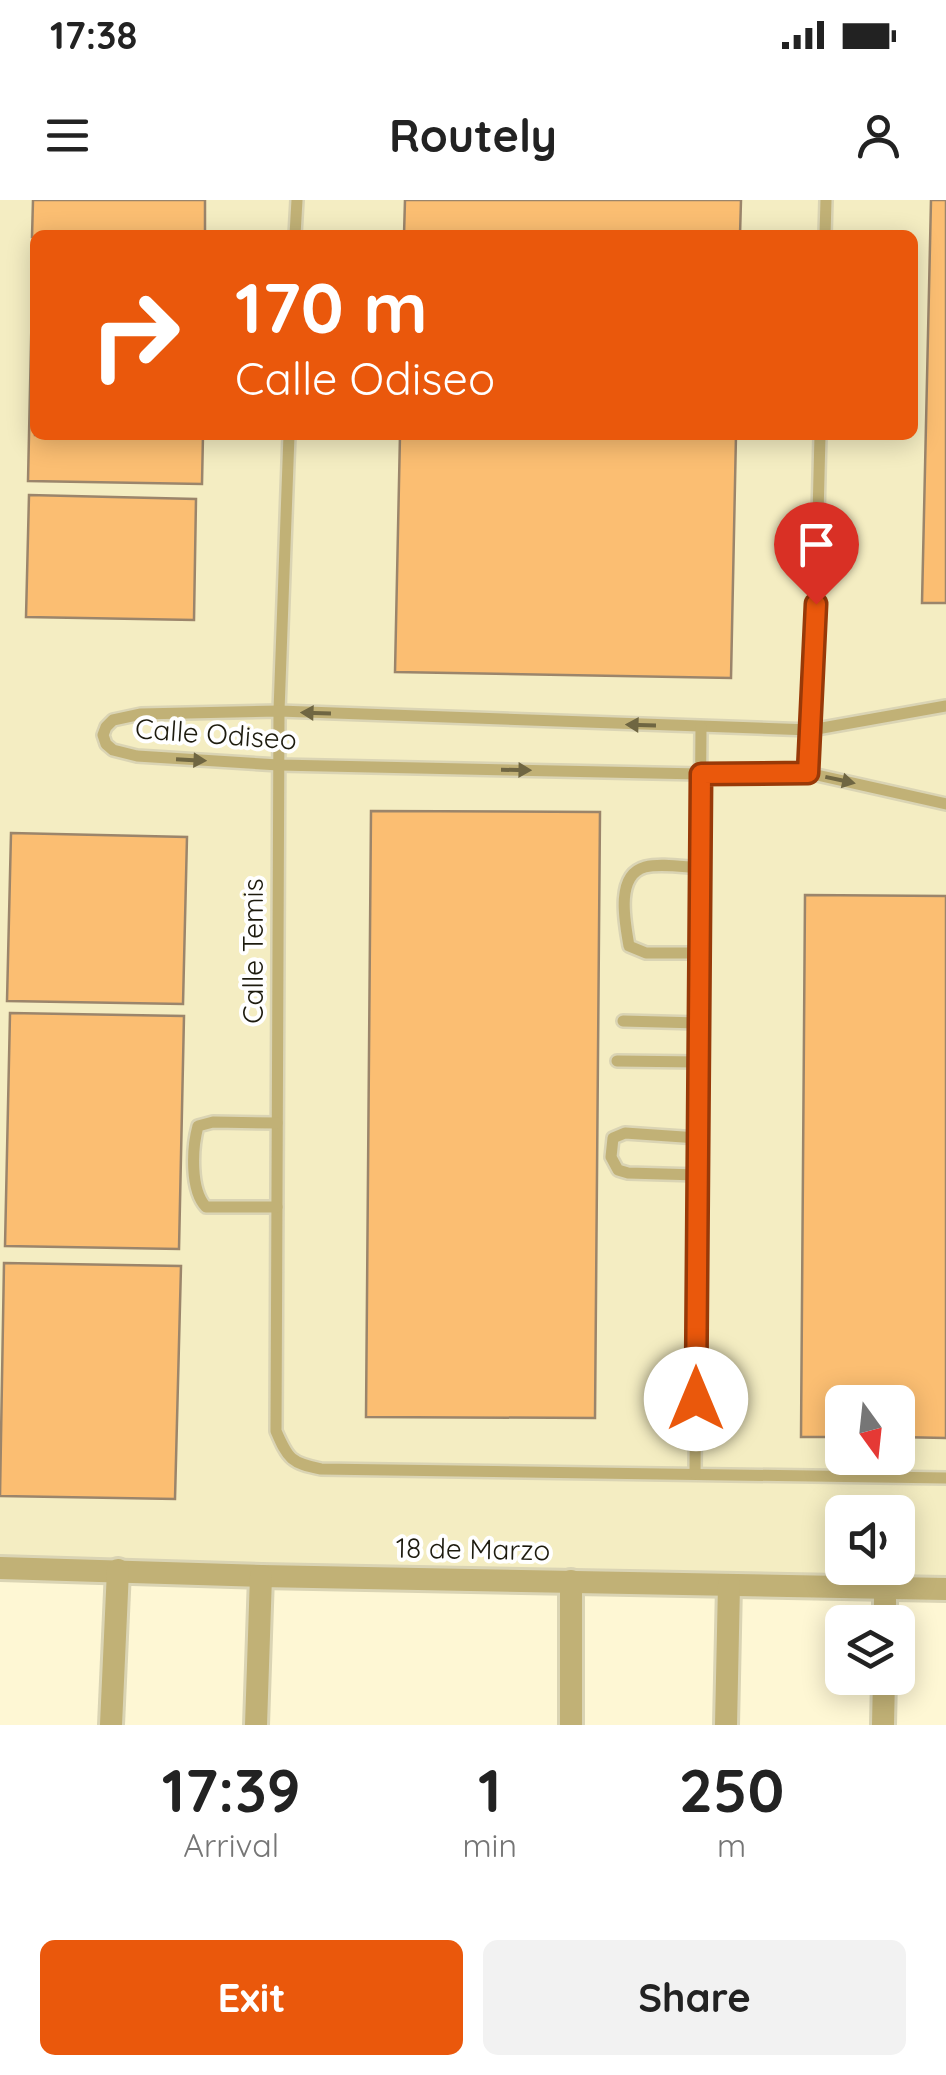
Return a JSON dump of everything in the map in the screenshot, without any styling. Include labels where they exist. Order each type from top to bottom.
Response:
[{"type":"street","name":"18 de Marzo","points":[[0,1568],[946,1589]]},
{"type":"street","points":[[112,1725],[118,1570]]},
{"type":"street","points":[[256,1725],[261,1576]]},
{"type":"street","points":[[571,1725],[572,1580]]},
{"type":"street","points":[[726,1725],[729,1585]]},
{"type":"street","points":[[884,1605],[885,1588]]},
{"type":"street","points":[[883,1725],[884,1695]]},
{"type":"lane","points":[[296,200],[296,230]]},
{"type":"lane","points":[[825,230],[826,200]]},
{"type":"lane","name":"Calle Temis","points":[[289,440],[279,765],[276,1430],[295,1462],[321,1469],[696,1474]]},
{"type":"lane","points":[[808,773],[820,440]]},
{"type":"lane","name":"Calle Odiseo","points":[[946,706],[811,730],[280,711],[141,714],[113,720],[103,735],[112,750],[138,756],[279,765],[808,773],[946,804]]},
{"type":"lane","points":[[702,727],[696,1474],[946,1478]]},
{"type":"lane","points":[[700,868],[646,866],[632,873],[626,882],[625,922],[629,946],[646,953],[700,953]]},
{"type":"lane","points":[[623,1021],[699,1023]]},
{"type":"lane","points":[[617,1061],[699,1062]]},
{"type":"lane","points":[[277,1206],[206,1207],[195,1186],[195,1138],[198,1126],[213,1122],[278,1123]]},
{"type":"lane","points":[[698,1138],[624,1133],[614,1138],[611,1157],[618,1170],[628,1173],[698,1175]]},
{"type":"shaded area","points":[[0,200],[946,200],[946,1588],[848,1585],[915,1585],[915,1495],[825,1495],[825,1584],[0,1559]]},
{"type":"building","points":[[33,200],[205,200],[205,230],[32,230]]},
{"type":"building","points":[[405,200],[741,200],[740,230],[404,230]]},
{"type":"building","points":[[931,200],[946,200],[946,603],[922,603]]},
{"type":"building","points":[[30,390],[30,440],[203,440],[202,484],[28,481]]},
{"type":"building","points":[[400,440],[736,440],[731,678],[395,672]]},
{"type":"building","points":[[29,495],[196,499],[194,620],[26,617]]},
{"type":"building","points":[[371,811],[600,812],[595,1418],[366,1417]]},
{"type":"building","points":[[11,833],[187,837],[183,1004],[7,1001]]},
{"type":"building","points":[[805,895],[946,896],[946,1438],[915,1437],[915,1385],[825,1385],[825,1437],[801,1437]]},
{"type":"building","points":[[10,1013],[184,1016],[179,1249],[5,1246]]},
{"type":"building","points":[[4,1263],[181,1266],[175,1499],[0,1496]]},
{"type":"route","points":[[696,1399],[701,774],[808,773],[816,604]]}]
